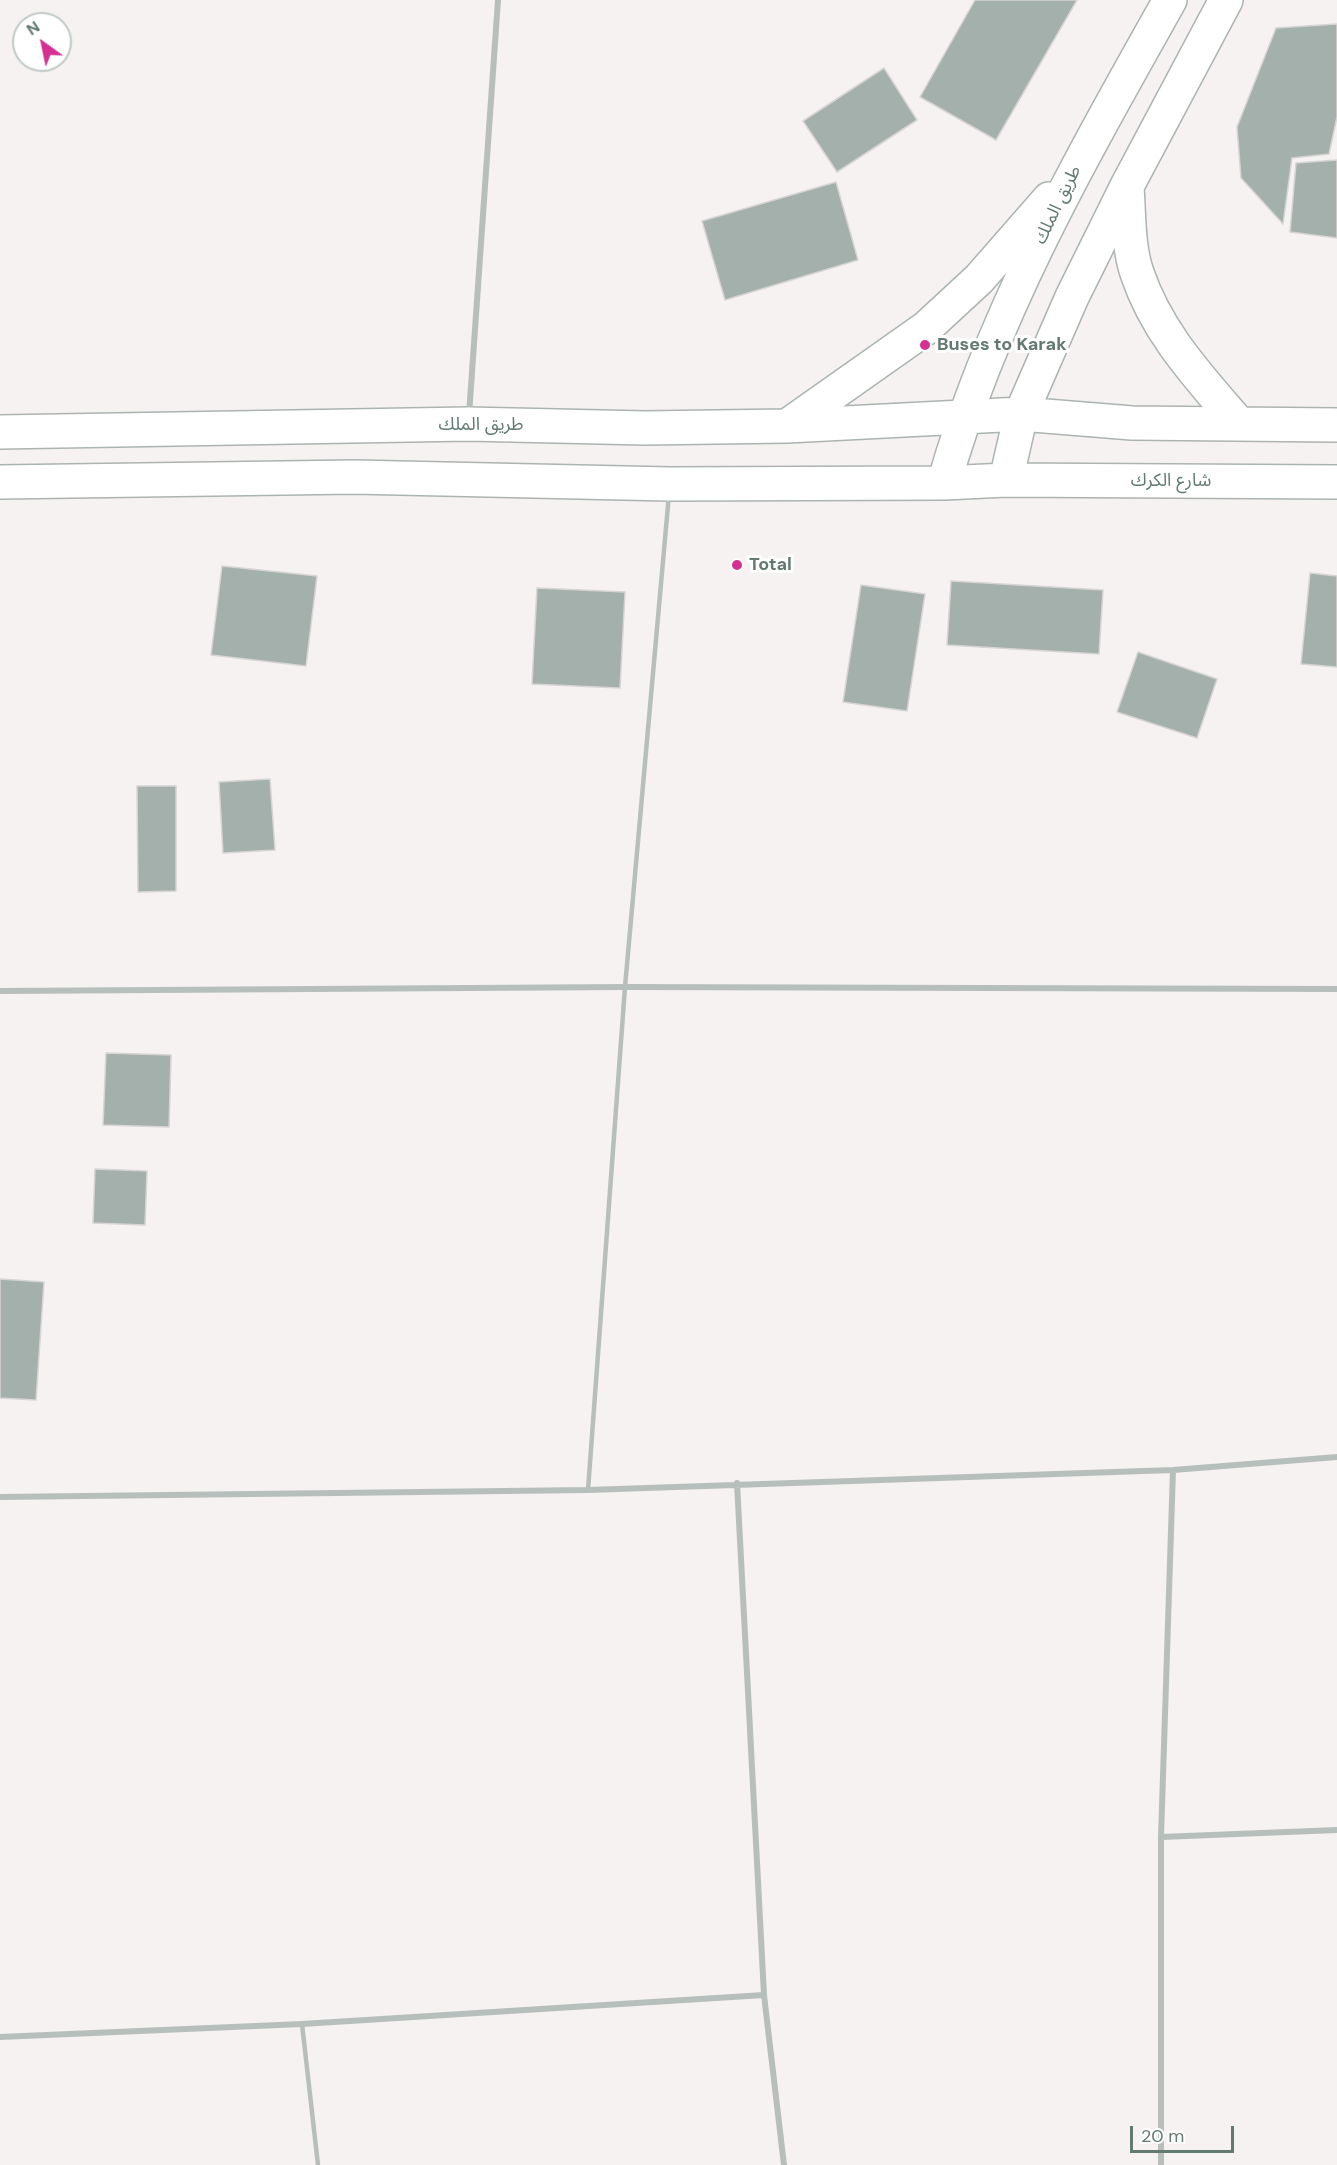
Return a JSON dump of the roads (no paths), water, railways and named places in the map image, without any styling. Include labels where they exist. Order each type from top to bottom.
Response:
[{"type":"main road","name":"طريق الملك","points":[[944,483],[963,417],[994,337],[1077,166],[1170,0]]},
{"type":"main road","points":[[0,482],[354,477],[669,484],[944,483],[1006,480],[1021,414],[1072,297],[1127,186],[1226,0]]},
{"type":"main road","points":[[787,426],[926,328],[979,279],[1077,166]]},
{"type":"main road","points":[[1127,186],[1136,272],[1153,315],[1176,349],[1239,424]]},
{"type":"main road","name":"طريق الملك","points":[[0,432],[468,424],[645,428],[787,426],[1021,414]]},
{"type":"main road","points":[[1021,414],[1132,423],[1337,425]]},
{"type":"main road","name":"شارع الكرك","points":[[1006,480],[1337,482]]},
{"type":"street","points":[[468,424],[498,0]]},
{"type":"street","points":[[0,991],[625,987],[1337,989]]},
{"type":"street","points":[[0,1497],[588,1490],[1173,1470],[1337,1457]]},
{"type":"street","points":[[1161,2165],[1161,1837],[1173,1470]]},
{"type":"street","points":[[737,1484],[764,1995],[784,2165]]},
{"type":"street","points":[[1161,1837],[1337,1830]]},
{"type":"street","points":[[0,2037],[302,2024],[764,1995]]},
{"type":"lane","points":[[588,1490],[625,987],[669,484]]},
{"type":"lane","points":[[302,2024],[318,2165]]},
{"type":"place","name":"Buses to Karak","points":[[925,345]]},
{"type":"place","name":"Total","points":[[737,565]]}]
